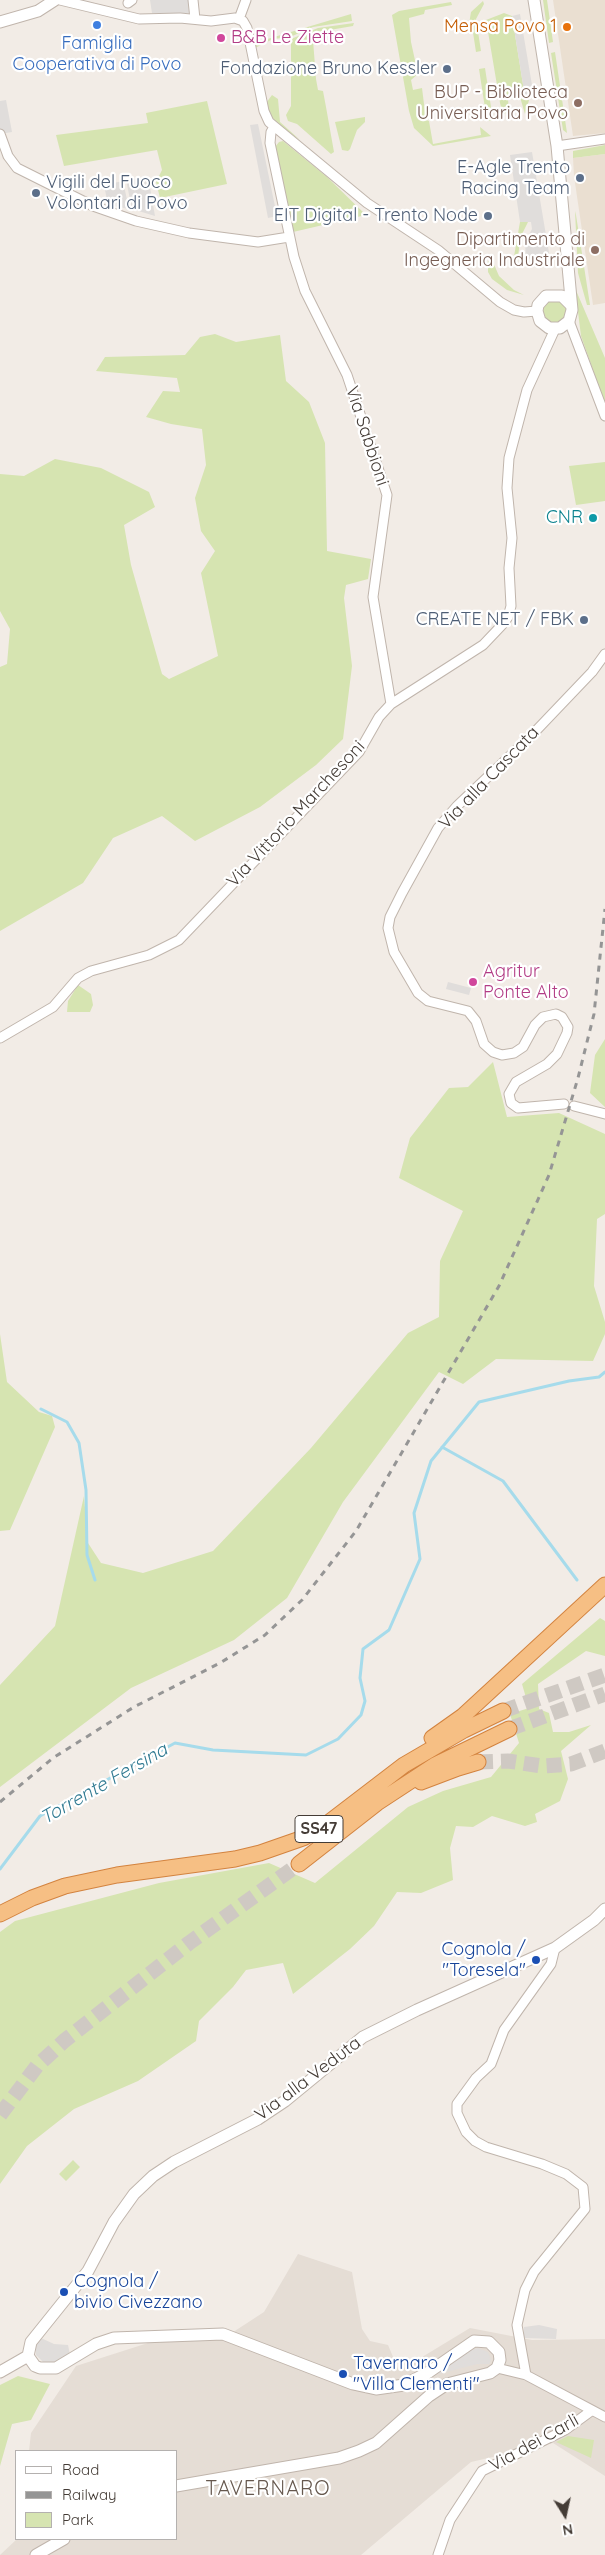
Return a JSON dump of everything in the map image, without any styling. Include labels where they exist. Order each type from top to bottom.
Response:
[{"type":"highway","points":[[404,1765],[415,1750],[463,1716],[605,1585]]},
{"type":"highway","name":"SS47","points":[[0,1914],[49,1891],[117,1875],[235,1859],[304,1838],[330,1822],[404,1765],[464,1730],[503,1711]]},
{"type":"highway","name":"SS47","points":[[300,1864],[370,1809],[412,1781],[451,1757],[509,1729]]},
{"type":"highway","points":[[412,1781],[424,1782],[478,1762]]},
{"type":"street","points":[[0,22],[38,11],[55,0]]},
{"type":"street","points":[[60,0],[139,19],[240,19]]},
{"type":"street","points":[[192,0],[195,20]]},
{"type":"street","points":[[240,19],[246,0]]},
{"type":"street","points":[[534,0],[556,146],[568,277],[571,315],[565,325],[555,329],[544,325],[538,316],[537,310],[542,300],[568,277]]},
{"type":"street","points":[[240,19],[247,28],[264,111],[274,127],[366,203],[438,250],[500,302],[519,311],[537,310]]},
{"type":"street","name":"Via Sabbioni","points":[[274,127],[271,132],[270,143],[289,237],[305,291],[347,375],[387,495],[373,597],[391,704]]},
{"type":"street","points":[[0,134],[8,156],[17,168],[93,206],[136,220],[189,233],[258,242],[289,237]]},
{"type":"street","points":[[556,146],[605,139]]},
{"type":"street","points":[[551,294],[562,296],[570,304]]},
{"type":"street","points":[[569,321],[605,416]]},
{"type":"street","name":"Via Vittorio Marchesoni","points":[[0,1038],[52,1007],[78,978],[91,971],[149,954],[179,940],[359,752],[379,717],[391,704],[493,637],[508,617],[510,606],[509,568],[512,538],[507,488],[509,458],[527,390],[555,329]]},
{"type":"street","name":"Via alla Cascata","points":[[605,654],[592,672],[530,737],[457,806],[438,828],[402,893],[390,917],[388,928],[394,952],[418,993],[428,1001],[468,1011],[476,1021],[484,1044],[493,1052],[502,1055],[514,1053],[523,1047],[535,1025],[543,1017],[556,1014],[566,1022],[568,1033],[557,1054],[547,1064],[516,1082],[509,1094],[511,1103],[518,1108],[569,1105],[605,1114]]},
{"type":"street","name":"Via alla Veduta","points":[[28,2356],[31,2342],[88,2271],[114,2222],[134,2194],[153,2176],[174,2162],[258,2119],[285,2101],[363,2037],[417,2010],[555,1948],[594,1920],[605,1909]]},
{"type":"street","points":[[526,2374],[517,2325],[525,2290],[534,2272],[585,2209],[583,2187],[566,2174],[542,2164],[486,2147],[475,2140],[463,2126],[457,2113],[457,2104],[476,2078],[491,2064],[504,2030],[551,1964],[555,1948]]},
{"type":"street","points":[[0,2372],[28,2356],[35,2366],[40,2368],[56,2368],[96,2344],[114,2338],[224,2334],[353,2384],[376,2389],[404,2385],[429,2372],[474,2341],[489,2342],[499,2352],[500,2360],[497,2368],[490,2373],[446,2384],[429,2396],[376,2443],[339,2458],[178,2486]]},
{"type":"street","points":[[497,2368],[526,2374],[605,2417]]},
{"type":"street","name":"Via dei Carli","points":[[438,2555],[450,2520],[482,2471],[565,2430],[591,2411]]},
{"type":"street","points":[[36,2555],[62,2540]]},
{"type":"shaded area","points":[[150,0],[188,0],[189,13],[152,13]]},
{"type":"shaded area","points":[[553,0],[605,0],[605,133],[573,136]]},
{"type":"shaded area","points":[[520,14],[533,91],[525,97],[512,16]]},
{"type":"shaded area","points":[[6,100],[12,132],[0,134],[0,101]]},
{"type":"shaded area","points":[[258,124],[277,216],[268,218],[250,125]]},
{"type":"shaded area","points":[[532,152],[549,253],[526,260],[525,242],[532,229],[531,222],[520,222],[510,155]]},
{"type":"shaded area","name":"Dipartimento di Ingegneria Industriale","points":[[605,154],[605,303],[593,305],[573,158]]},
{"type":"shaded area","points":[[148,176],[155,216],[132,209],[126,180]]},
{"type":"shaded area","points":[[123,181],[129,209],[108,205],[104,185]]},
{"type":"shaded area","points":[[448,982],[471,988],[469,995],[446,989]]},
{"type":"shaded area","points":[[298,2254],[352,2272],[362,2329],[370,2341],[388,2345],[399,2371],[470,2328],[532,2340],[605,2339],[605,2476],[553,2443],[471,2462],[361,2555],[0,2555],[16,2540],[178,2540],[178,2450],[29,2450],[31,2433],[76,2366],[148,2343],[224,2338],[264,2312]]},
{"type":"shaded area","points":[[539,2325],[557,2329],[556,2339],[524,2338],[524,2327]]},
{"type":"shaded area","points":[[41,2338],[54,2344],[68,2345],[70,2355],[53,2364],[44,2363],[36,2355],[36,2345]]},
{"type":"shaded area","points":[[478,2348],[488,2352],[491,2360],[489,2364],[477,2364],[439,2374],[435,2372],[465,2352]]},
{"type":"green space","points":[[543,0],[547,0],[553,42],[549,43]]},
{"type":"green space","points":[[483,1],[484,4],[476,19],[481,51],[476,52],[472,26],[469,26],[470,18],[471,12]]},
{"type":"green space","points":[[451,2],[452,5],[425,10],[424,14],[409,18],[411,42],[418,74],[411,80],[413,90],[422,88],[426,120],[429,121],[433,144],[481,135],[480,127],[491,136],[433,146],[414,128],[409,111],[392,15],[399,11]]},
{"type":"green space","points":[[504,13],[512,16],[525,97],[531,93],[525,114],[520,97],[508,99],[509,112],[503,114],[500,103],[486,20]]},
{"type":"green space","points":[[351,14],[352,21],[313,27],[290,37],[273,39],[255,48],[254,43]]},
{"type":"green space","points":[[354,23],[353,26],[318,32],[313,40],[318,90],[323,91],[334,152],[331,154],[297,124],[288,121],[286,115],[291,106],[291,39],[318,28]]},
{"type":"green space","points":[[555,52],[567,133],[563,130],[551,53]]},
{"type":"green space","points":[[485,68],[493,120],[487,121],[479,69]]},
{"type":"green space","points":[[272,95],[278,99],[280,122],[300,140],[274,122],[266,103]]},
{"type":"green space","points":[[207,101],[227,184],[160,198],[156,182],[162,170],[157,150],[64,166],[56,135],[148,123],[146,113]]},
{"type":"green space","points":[[365,117],[365,122],[357,130],[350,149],[348,151],[342,150],[335,122]]},
{"type":"green space","points":[[283,141],[327,177],[366,215],[293,232],[275,147],[279,142]]},
{"type":"green space","points":[[605,145],[605,154],[573,158],[573,151]]},
{"type":"green space","points":[[575,211],[590,305],[587,305],[578,273]]},
{"type":"green space","points":[[520,222],[528,222],[521,236],[517,262],[513,262]]},
{"type":"green space","points":[[488,261],[493,262],[499,276],[514,290],[524,295],[507,290],[492,279],[488,272]]},
{"type":"green space","points":[[575,288],[605,358],[605,404],[581,336]]},
{"type":"green space","points":[[555,299],[564,302],[567,311],[564,320],[555,323],[546,320],[543,311],[546,302]]},
{"type":"green space","points":[[215,334],[236,342],[280,335],[286,381],[309,402],[325,443],[327,551],[371,559],[368,579],[346,585],[344,598],[352,666],[343,739],[316,765],[260,807],[195,841],[162,816],[113,838],[83,883],[0,931],[0,667],[7,664],[10,629],[0,611],[0,474],[24,476],[55,459],[101,468],[149,492],[155,507],[124,525],[131,565],[162,674],[169,679],[218,656],[201,573],[215,551],[201,531],[195,498],[206,465],[202,429],[171,424],[146,417],[163,391],[180,392],[177,378],[96,371],[105,357],[185,355],[200,337]]},
{"type":"green space","points":[[605,462],[605,501],[576,505],[569,466]]},
{"type":"green space","points":[[78,985],[91,994],[93,1005],[90,1012],[67,1012],[68,1001]]},
{"type":"green space","points":[[605,1039],[605,1107],[590,1093],[595,1055]]},
{"type":"green space","points":[[493,1062],[507,1117],[559,1113],[605,1134],[605,1214],[597,1219],[594,1286],[605,1322],[605,1334],[593,1361],[496,1359],[463,1384],[439,1372],[343,1502],[287,1598],[234,1640],[131,1688],[0,1787],[0,1685],[55,1626],[84,1496],[88,1543],[101,1563],[143,1573],[213,1551],[311,1448],[408,1333],[439,1317],[440,1261],[463,1211],[399,1178],[410,1138],[449,1088],[468,1087]]},
{"type":"green space","points":[[0,1334],[7,1382],[39,1412],[52,1416],[55,1427],[10,1530],[0,1531]]},
{"type":"green space","points":[[600,1618],[605,1621],[605,1656],[586,1651],[538,1684],[539,1709],[549,1713],[553,1732],[569,1732],[591,1725],[561,1751],[568,1779],[560,1801],[535,1814],[537,1822],[525,1826],[492,1816],[473,1827],[456,1826],[450,1848],[453,1880],[421,1893],[397,1892],[374,1926],[350,1949],[293,1994],[283,1963],[246,1970],[233,1987],[199,2021],[196,2041],[138,2081],[74,2109],[27,2146],[0,2184],[0,1932],[15,1921],[159,1883],[269,1863],[315,1883],[408,1807],[443,1791],[491,1777],[519,1743],[510,1714],[529,1708],[522,1684]]},
{"type":"green space","points":[[73,2160],[80,2167],[66,2181],[59,2174]]},
{"type":"green space","points":[[18,2376],[50,2384],[31,2420],[12,2424],[0,2466],[0,2385]]},
{"type":"green space","points":[[568,2436],[594,2440],[591,2458],[556,2442]]},
{"type":"waterway","name":"Torrente Fersina","points":[[0,1869],[40,1816],[175,1743],[213,1750],[306,1755],[338,1739],[361,1715],[365,1701],[360,1678],[363,1649],[389,1630],[420,1559],[414,1513],[431,1461],[479,1402],[569,1381],[599,1377],[605,1372]]},
{"type":"waterway","points":[[41,1409],[67,1422],[79,1443],[86,1490],[87,1555],[95,1580]]},
{"type":"waterway","points":[[442,1447],[503,1481],[577,1580]]},
{"type":"tunnel","points":[[503,1711],[605,1675]]},
{"type":"tunnel","points":[[509,1729],[605,1694]]},
{"type":"tunnel","points":[[478,1762],[508,1761],[542,1766],[571,1764],[605,1751]]},
{"type":"tunnel","points":[[0,2115],[37,2066],[64,2041],[189,1943],[299,1864]]},
{"type":"railway","points":[[0,1802],[53,1758],[134,1707],[220,1663],[265,1635],[302,1600],[356,1531],[499,1286],[549,1175],[578,1078],[594,1014],[605,909]]},
{"type":"place","name":"Famiglia Cooperativa di Povo","points":[[97,25]]},
{"type":"place","name":"Mensa Povo 1","points":[[567,27]]},
{"type":"place","name":"B&B Le Ziette","points":[[221,38]]},
{"type":"place","name":"Fondazione Bruno Kessler","points":[[447,69]]},
{"type":"place","name":"BUP - Biblioteca Universitaria Povo","points":[[578,103]]},
{"type":"place","name":"E-Agle Trento Racing Team","points":[[580,178]]},
{"type":"place","name":"Vigili del Fuoco Volontari di Povo","points":[[36,193]]},
{"type":"place","name":"EIT Digital - Trento Node","points":[[488,216]]},
{"type":"place","name":"Dipartimento di Ingegneria Industriale","points":[[595,250]]},
{"type":"place","name":"CNR","points":[[593,518]]},
{"type":"place","name":"CREATE NET / FBK","points":[[584,620]]},
{"type":"place","name":"Agritur Ponte Alto","points":[[473,982]]},
{"type":"place","name":"Cognola / \"Toresela\"","points":[[536,1960]]},
{"type":"place","name":"Cognola / bivio Civezzano","points":[[64,2292]]},
{"type":"place","name":"Tavernaro / \"Villa Clementi\"","points":[[343,2374]]},
{"type":"district","name":"TAVERNARO","points":[[268,2489]]}]
